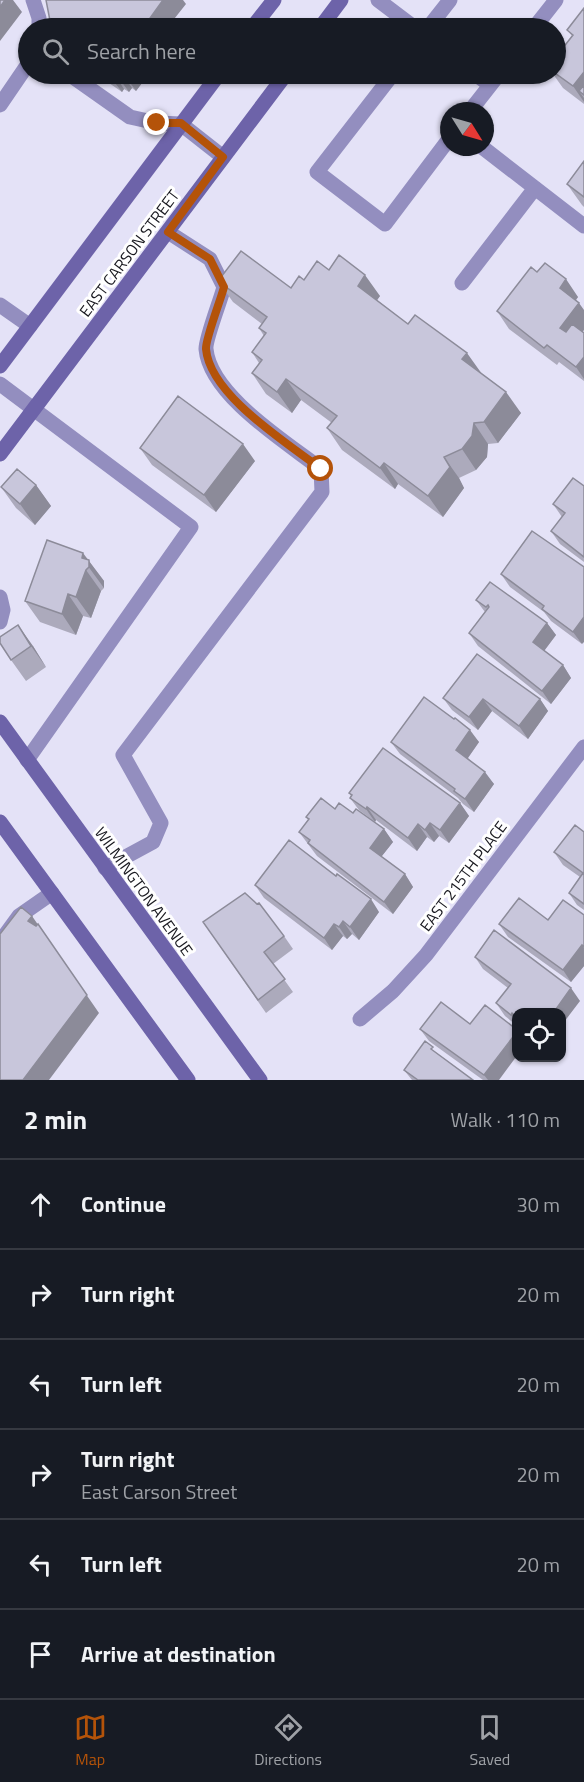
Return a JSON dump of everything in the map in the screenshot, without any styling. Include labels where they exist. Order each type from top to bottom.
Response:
[{"type":"main road","points":[[260,18],[274,0]]},
{"type":"main road","points":[[328,18],[341,0]]},
{"type":"main road","points":[[0,366],[211,84]]},
{"type":"main road","name":"EAST CARSON STREET","points":[[0,454],[278,84]]},
{"type":"main road","name":"WILMINGTON AVENUE","points":[[0,723],[260,1080]]},
{"type":"main road","points":[[0,822],[188,1080]]},
{"type":"street","points":[[33,0],[39,18]]},
{"type":"street","points":[[378,0],[402,18]]},
{"type":"street","points":[[436,18],[450,0]]},
{"type":"street","points":[[542,18],[556,0]]},
{"type":"street","points":[[0,105],[18,79]]},
{"type":"street","points":[[83,84],[130,117],[157,123],[181,123],[223,157]]},
{"type":"street","points":[[385,84],[317,172],[385,224],[440,151]]},
{"type":"street","points":[[477,102],[492,84]]},
{"type":"street","points":[[494,156],[584,226]]},
{"type":"street","points":[[462,283],[535,188]]},
{"type":"street","points":[[105,868],[153,842],[161,823],[123,755],[322,492],[321,469],[233,400],[214,376],[206,348],[224,287],[210,259],[168,232]]},
{"type":"street","points":[[0,305],[30,326]]},
{"type":"street","points":[[0,384],[191,527],[27,760]]},
{"type":"street","points":[[0,597],[3,610],[0,622]]},
{"type":"street","name":"EAST 215TH PLACE","points":[[360,1019],[393,991],[426,955],[584,747]]},
{"type":"street","points":[[0,942],[20,916],[52,893]]},
{"type":"building","points":[[46,0],[163,0],[150,18],[49,18]]},
{"type":"building","points":[[584,8],[584,72],[573,86],[566,81],[566,44],[573,35],[567,30]]},
{"type":"building","points":[[584,85],[584,95],[579,91]]},
{"type":"building","points":[[584,161],[584,197],[567,184]]},
{"type":"building","points":[[241,251],[291,288],[299,276],[304,280],[317,261],[329,270],[339,255],[365,275],[358,286],[408,324],[415,315],[467,353],[462,359],[506,392],[484,422],[474,423],[472,436],[462,449],[444,457],[450,467],[428,496],[384,463],[380,468],[327,428],[337,416],[286,379],[277,392],[252,373],[262,360],[252,352],[266,333],[259,328],[267,317],[218,281]]},
{"type":"building","points":[[545,263],[566,279],[560,288],[579,303],[560,328],[566,332],[572,324],[584,333],[584,357],[576,367],[547,345],[544,348],[497,311],[531,267],[537,272]]},
{"type":"building","points":[[178,396],[243,444],[204,495],[140,448]]},
{"type":"building","points":[[17,469],[36,485],[20,504],[1,487]]},
{"type":"building","points":[[573,478],[584,486],[584,557],[551,531],[565,513],[553,504]]},
{"type":"building","points":[[532,531],[584,567],[584,617],[573,632],[542,609],[544,606],[501,574]]},
{"type":"building","points":[[47,540],[83,553],[82,558],[89,560],[89,567],[76,597],[68,594],[62,614],[25,601]]},
{"type":"building","points":[[490,582],[547,623],[533,642],[563,665],[542,691],[469,633],[489,607],[476,600]]},
{"type":"building","points":[[18,625],[31,646],[11,660],[0,643],[0,637]]},
{"type":"building","points":[[477,654],[540,699],[519,726],[483,699],[469,717],[443,698]]},
{"type":"building","points":[[424,697],[470,730],[456,750],[485,772],[465,799],[454,791],[455,789],[391,742]]},
{"type":"building","points":[[383,748],[460,803],[440,830],[430,823],[425,830],[418,824],[408,838],[367,807],[366,809],[350,798],[352,795],[349,793]]},
{"type":"building","points":[[321,798],[335,809],[339,803],[353,813],[356,809],[384,829],[370,848],[405,874],[384,902],[308,843],[310,840],[299,832],[309,819],[306,817]]},
{"type":"building","points":[[575,825],[584,832],[584,904],[569,893],[583,873],[554,852]]},
{"type":"building","points":[[289,840],[371,899],[350,927],[343,921],[339,927],[334,924],[324,938],[255,885]]},
{"type":"building","points":[[245,893],[257,904],[259,903],[284,936],[264,952],[285,979],[258,1000],[203,922]]},
{"type":"building","points":[[519,898],[548,920],[563,900],[584,915],[584,947],[582,945],[563,970],[499,924]]},
{"type":"building","points":[[21,907],[32,916],[28,921],[36,926],[38,924],[87,995],[23,1080],[0,1080],[0,934]]},
{"type":"building","points":[[494,930],[571,988],[557,1008],[512,1008],[511,1015],[496,1003],[511,984],[475,957]]},
{"type":"building","points":[[441,1002],[470,1024],[485,1005],[512,1026],[512,1038],[484,1075],[420,1029]]},
{"type":"building","points":[[425,1041],[433,1047],[431,1049],[473,1080],[418,1080],[404,1070]]},
{"type":"route","points":[[157,123],[181,123],[223,157],[168,232],[210,259],[224,287],[206,348],[214,376],[233,400],[321,469]]}]
